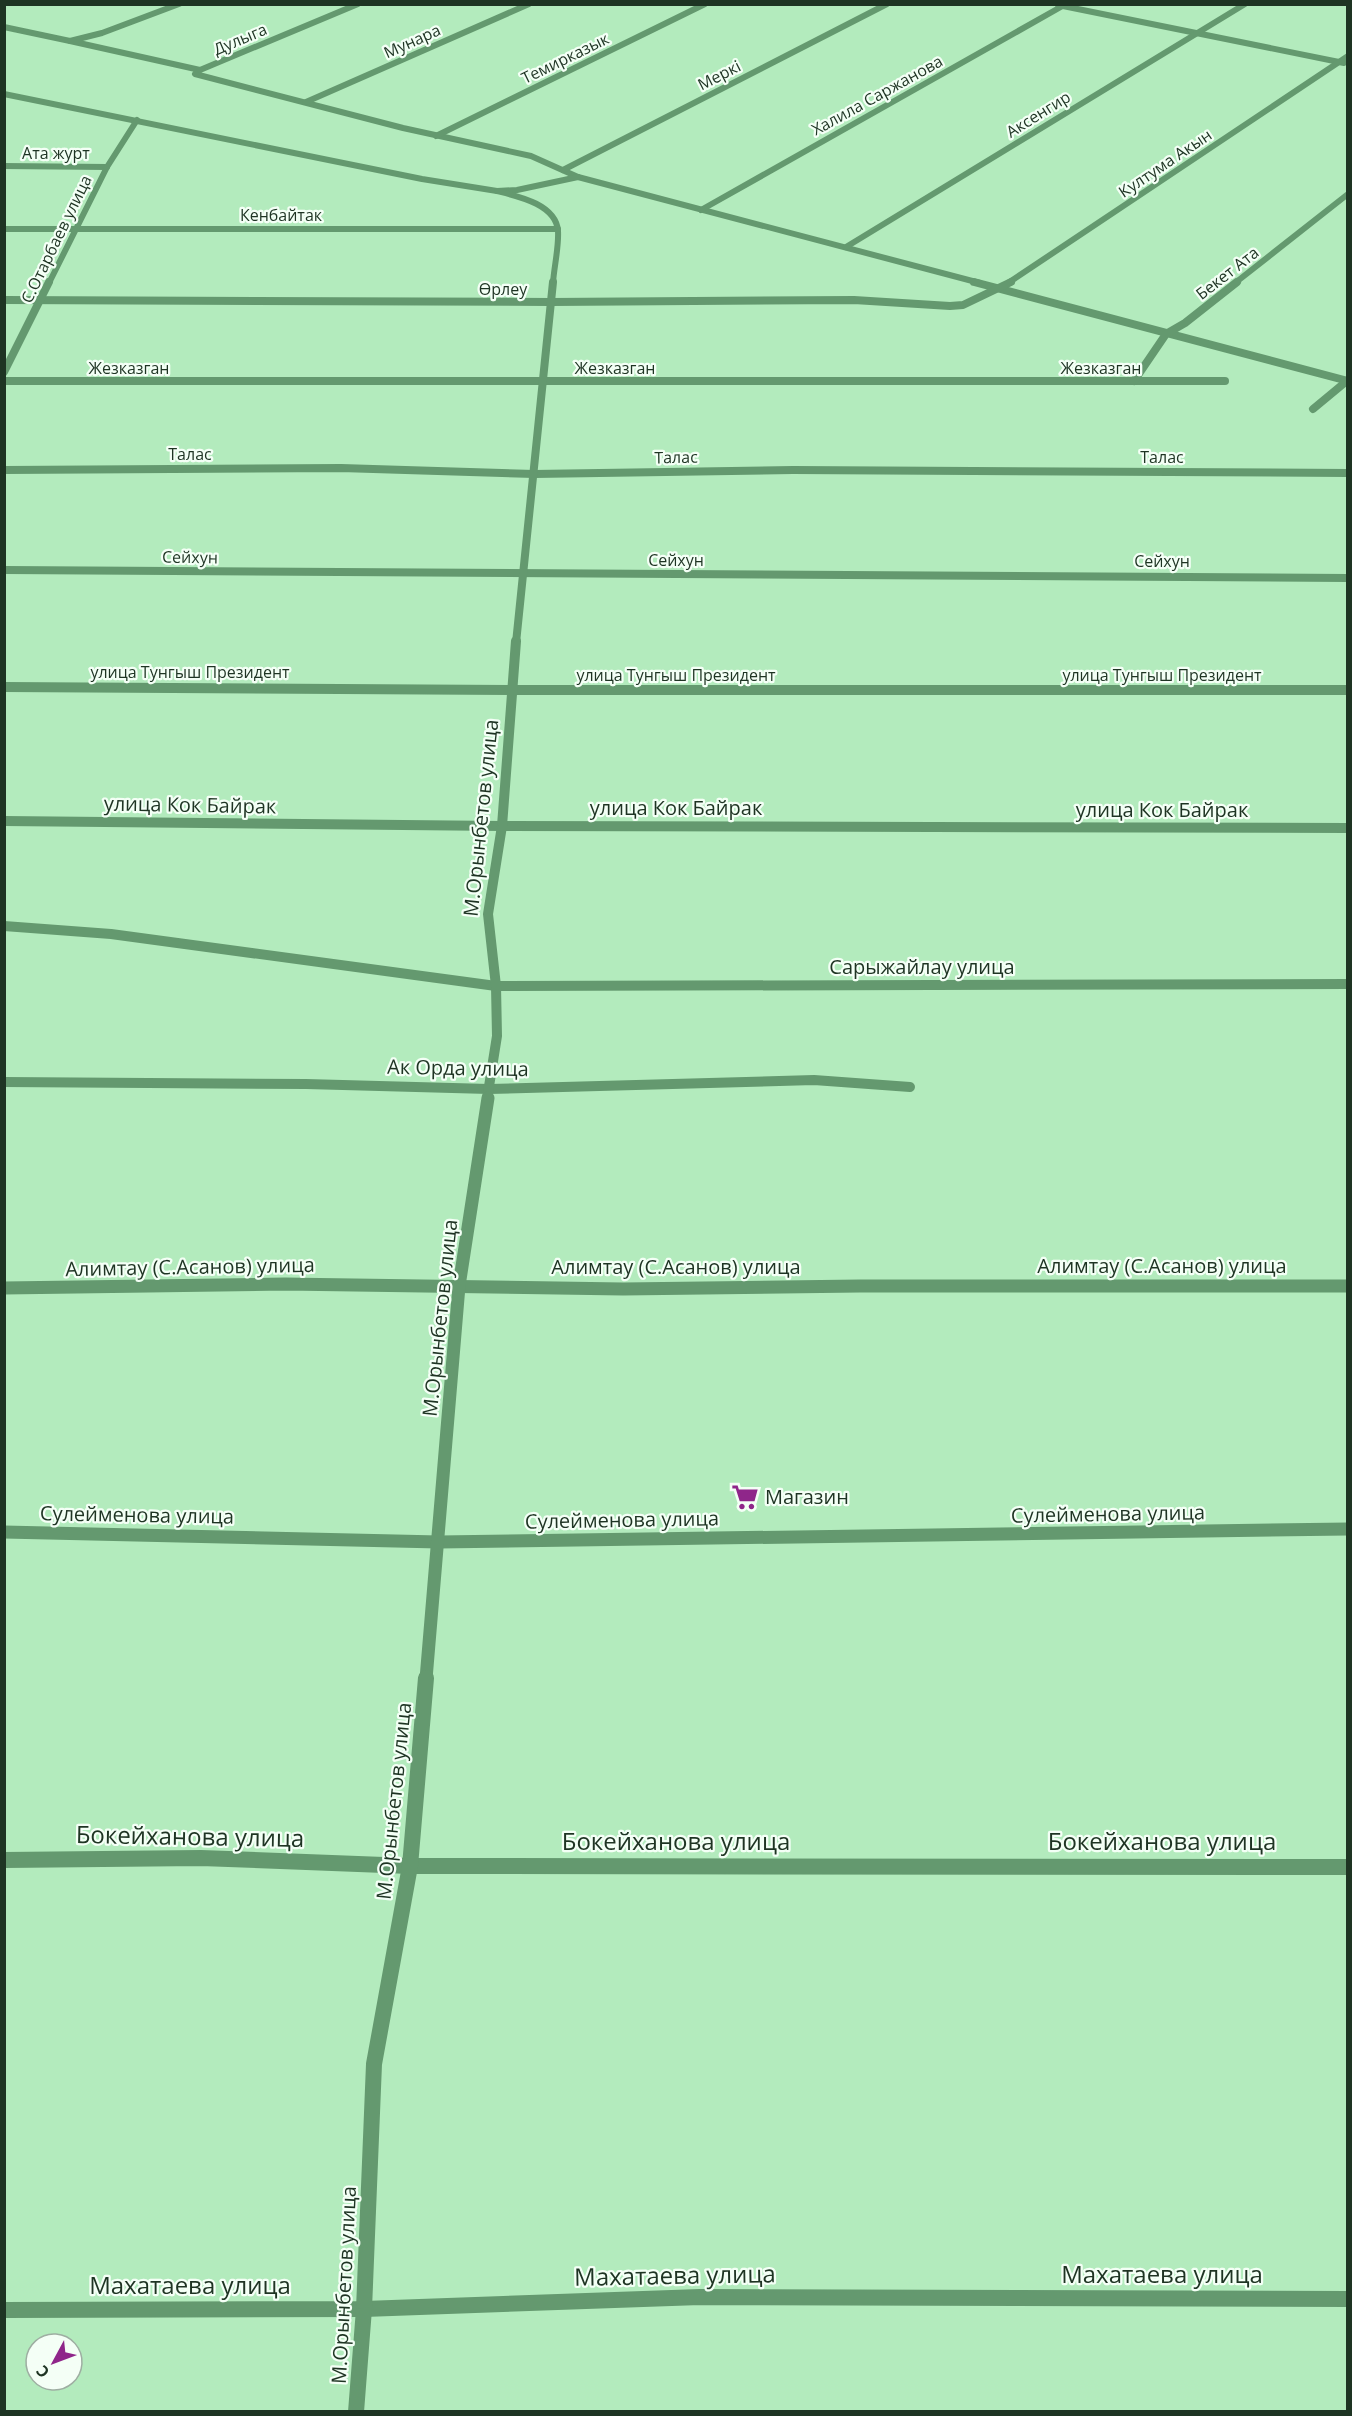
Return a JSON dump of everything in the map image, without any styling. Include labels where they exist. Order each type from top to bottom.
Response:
[{"type":"street","points":[[70,41],[102,33],[179,4]]},
{"type":"street","name":"Дулыга","points":[[200,70],[358,4]]},
{"type":"street","name":"Мунара","points":[[306,102],[529,4]]},
{"type":"street","name":"Темирказык","points":[[436,136],[705,4]]},
{"type":"street","name":"Меркі","points":[[563,170],[887,4]]},
{"type":"street","name":"Аксенгир","points":[[846,248],[1245,4]]},
{"type":"street","points":[[1062,5],[1347,64]]},
{"type":"street","name":"Халила Саржанова","points":[[701,210],[1062,5]]},
{"type":"street","points":[[4,27],[200,70]]},
{"type":"street","name":"Култума Акын","points":[[996,288],[1015,280],[1347,56]]},
{"type":"street","points":[[200,70],[195,74],[436,136],[531,156],[578,177],[1347,381]]},
{"type":"street","points":[[4,94],[422,179],[518,196],[545,209],[554,218],[558,229]]},
{"type":"street","points":[[4,102],[24,97]]},
{"type":"street","name":"С.Отарбаев улица","points":[[4,372],[106,167],[136,120]]},
{"type":"street","name":"Ата журт","points":[[4,166],[106,167]]},
{"type":"street","points":[[497,191],[517,190],[578,177]]},
{"type":"street","name":"Бекет Ата","points":[[1134,381],[1166,334],[1185,323],[1347,194]]},
{"type":"street","name":"Кенбайтак","points":[[4,230],[558,229]]},
{"type":"street","name":"М.Орынбетов улица","points":[[356,2412],[364,2309],[374,2064],[410,1866],[459,1286],[497,1036],[496,986],[488,914],[502,826],[521,575],[534,474],[558,229]]},
{"type":"street","name":"Өрлеу","points":[[4,300],[551,302],[854,300],[950,306],[963,305],[996,288]]},
{"type":"street","name":"Жезказган","points":[[4,381],[1226,381]]},
{"type":"street","points":[[1313,409],[1347,381]]},
{"type":"street","name":"Талас","points":[[4,470],[341,468],[534,474],[793,470],[1347,473]]},
{"type":"street","name":"Сейхун","points":[[4,570],[521,575],[1045,575],[1347,578]]},
{"type":"street","name":"улица Тунгыш Президент","points":[[4,687],[512,690],[1347,690]]},
{"type":"street","name":"улица Кок Байрак","points":[[4,821],[502,826],[1347,828]]},
{"type":"street","name":"Сарыжайлау улица","points":[[4,926],[123,936],[496,986],[1347,984]]},
{"type":"street","name":"Ак Орда улица","points":[[4,1082],[306,1083],[489,1089],[814,1080],[910,1087]]},
{"type":"street","name":"Алимтау (С.Асанов) улица","points":[[4,1288],[285,1284],[623,1289],[860,1286],[1347,1286]]},
{"type":"street","name":"Сулейменова улица","points":[[4,1532],[439,1542],[1347,1529]]},
{"type":"street","name":"Бокейханова улица","points":[[4,1860],[201,1858],[410,1866],[1347,1867]]},
{"type":"street","name":"Махатаева улица","points":[[4,2310],[364,2309],[700,2297],[1347,2299]]},
{"type":"place","name":"Магазин","points":[[745,1497]]}]
